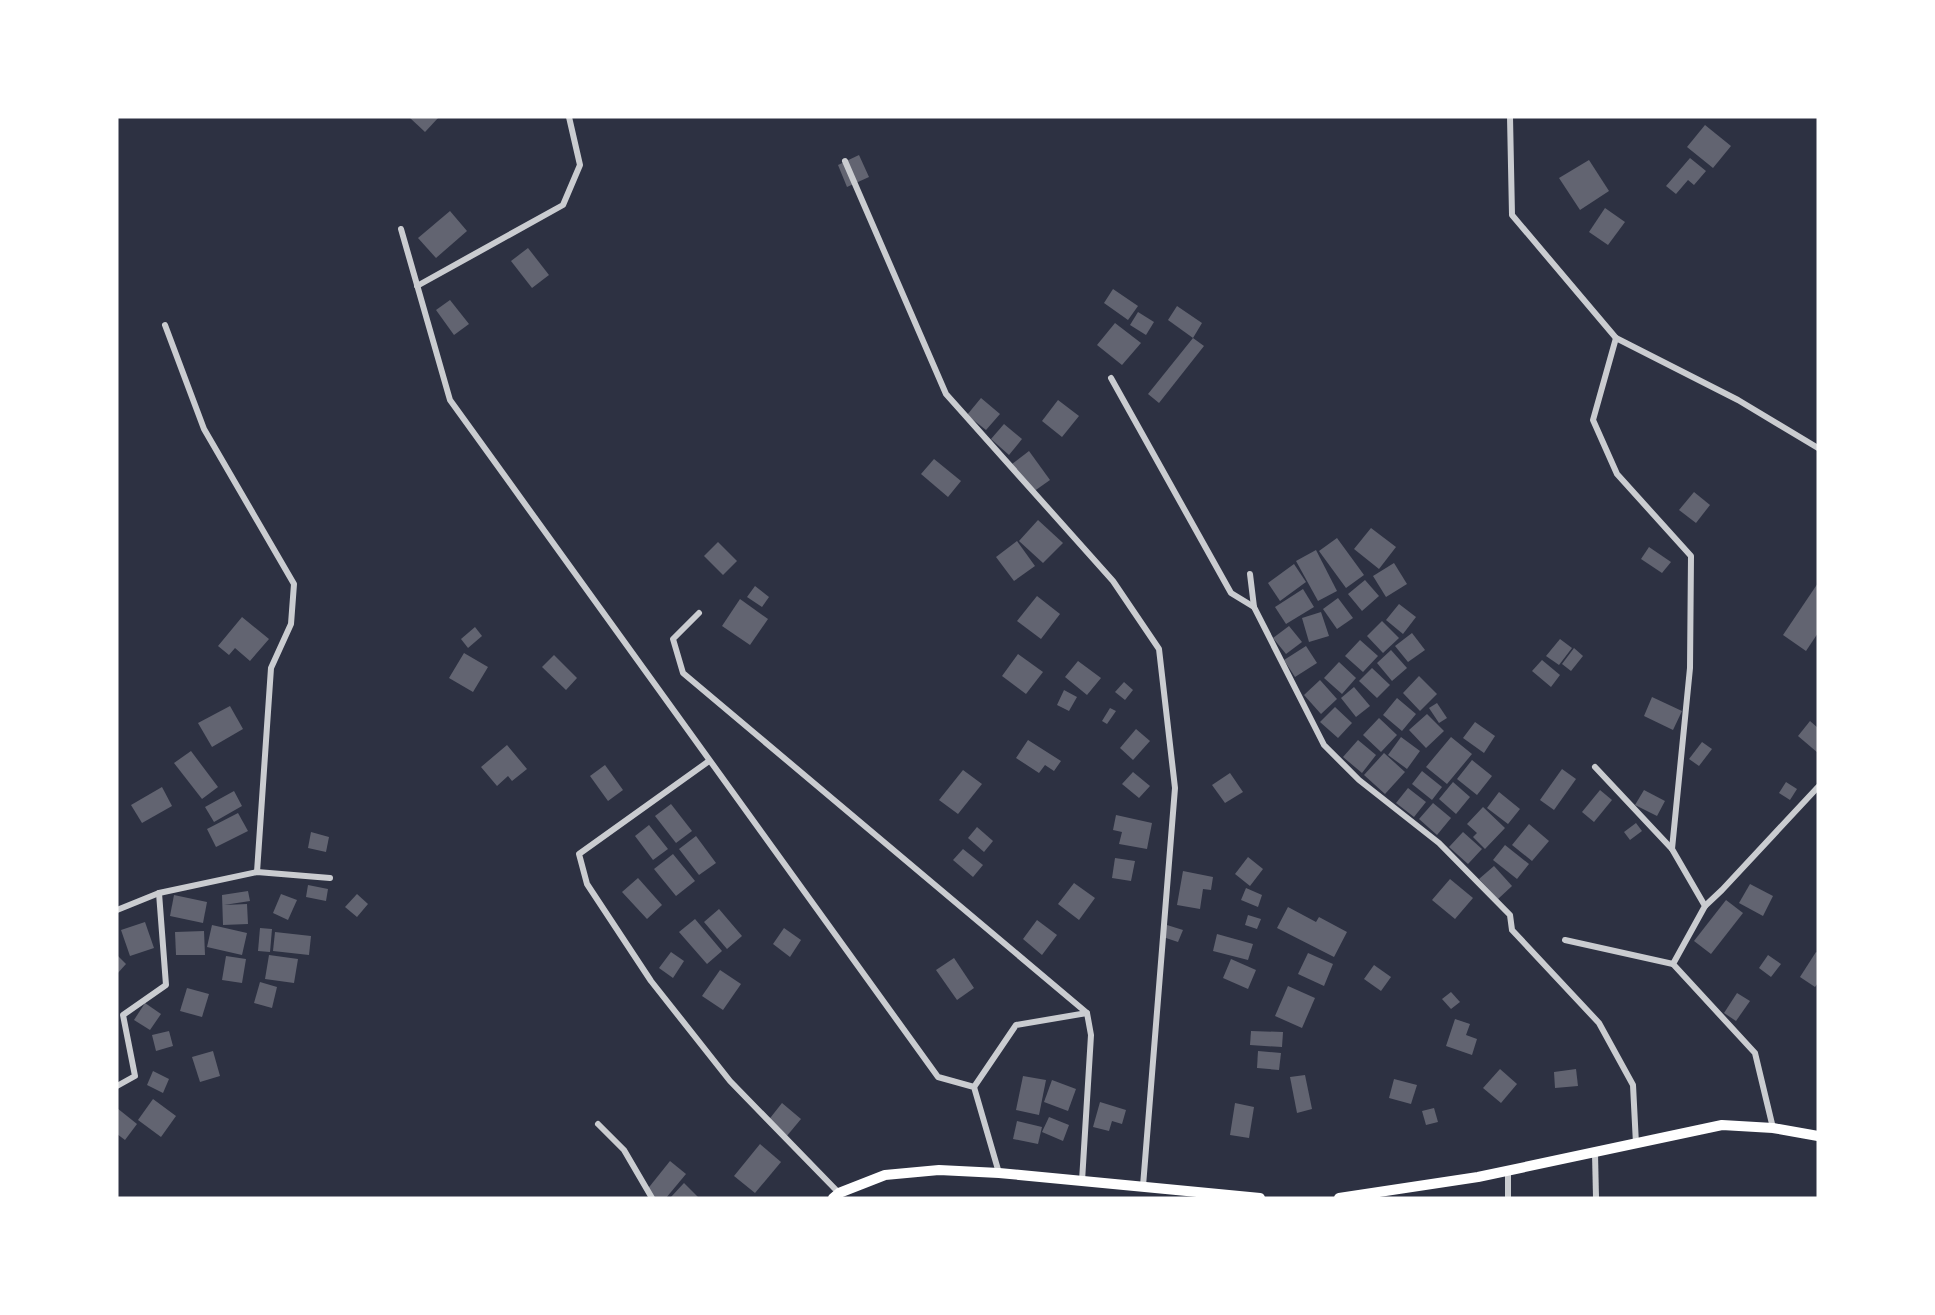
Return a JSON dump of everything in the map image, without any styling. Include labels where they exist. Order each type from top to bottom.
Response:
[{"type":"main road","points":[[1339,1198],[1508,1171],[1722,1125],[1773,1128],[1818,1136]]},
{"type":"main road","points":[[836,1196],[885,1175],[939,1170],[999,1173],[1260,1198]]},
{"type":"street","points":[[417,286],[563,205],[580,165],[569,117]]},
{"type":"street","points":[[1510,117],[1512,215],[1616,338],[1738,400],[1818,448]]},
{"type":"street","points":[[845,161],[946,394],[1113,581],[1159,649],[1175,788],[1143,1186]]},
{"type":"street","points":[[401,229],[450,400],[938,1077],[974,1087]]},
{"type":"street","points":[[165,325],[204,429],[294,584],[291,624],[271,668],[257,872]]},
{"type":"street","points":[[1616,338],[1593,420],[1617,474],[1691,556],[1690,668],[1671,849]]},
{"type":"street","points":[[1111,378],[1231,593],[1254,607]]},
{"type":"street","points":[[1250,574],[1254,607],[1324,745],[1359,780],[1439,843],[1510,915],[1512,930],[1599,1023],[1633,1084],[1636,1144]]},
{"type":"street","points":[[699,613],[673,639],[683,673],[1088,1013],[1091,1035],[1082,1181]]},
{"type":"street","points":[[709,761],[579,854],[587,884],[651,981],[729,1081],[836,1196]]},
{"type":"street","points":[[1595,767],[1671,849],[1705,906]]},
{"type":"street","points":[[1673,964],[1705,906],[1818,787]]},
{"type":"street","points":[[117,910],[159,893],[257,872],[330,878]]},
{"type":"street","points":[[117,1086],[135,1076],[123,1015],[165,985],[159,893]]},
{"type":"street","points":[[1565,940],[1673,964],[1755,1053],[1773,1128]]},
{"type":"street","points":[[974,1087],[1016,1025],[1088,1013]]},
{"type":"street","points":[[974,1087],[999,1173]]},
{"type":"street","points":[[598,1124],[624,1150],[652,1198]]},
{"type":"street","points":[[1595,1153],[1596,1198]]},
{"type":"street","points":[[1508,1171],[1508,1198]]},
{"type":"building","points":[[409,117],[439,117],[425,132]]},
{"type":"building","points":[[1705,125],[1731,146],[1713,168],[1687,147]]},
{"type":"building","points":[[859,155],[869,177],[847,187],[838,165]]},
{"type":"building","points":[[1690,158],[1706,171],[1694,185],[1688,180],[1676,194],[1666,186]]},
{"type":"building","points":[[1589,160],[1609,191],[1580,210],[1559,178]]},
{"type":"building","points":[[1605,208],[1625,222],[1608,245],[1589,232]]},
{"type":"building","points":[[450,211],[467,231],[436,258],[418,238]]},
{"type":"building","points":[[528,248],[549,275],[532,288],[511,261]]},
{"type":"building","points":[[1113,289],[1138,306],[1128,320],[1104,303]]},
{"type":"building","points":[[450,300],[469,324],[454,335],[436,310]]},
{"type":"building","points":[[1177,306],[1202,323],[1193,338],[1168,320]]},
{"type":"building","points":[[1138,312],[1154,322],[1146,335],[1130,325]]},
{"type":"building","points":[[1115,323],[1141,343],[1122,365],[1097,345]]},
{"type":"building","points":[[1193,338],[1204,346],[1159,403],[1148,394]]},
{"type":"building","points":[[981,398],[1000,414],[986,430],[967,415]]},
{"type":"building","points":[[1058,400],[1079,416],[1062,437],[1042,421]]},
{"type":"building","points":[[1004,424],[1022,439],[1009,455],[991,439]]},
{"type":"building","points":[[1029,451],[1050,480],[1033,492],[1012,464]]},
{"type":"building","points":[[934,459],[961,481],[948,497],[921,474]]},
{"type":"building","points":[[1694,492],[1710,505],[1696,523],[1679,510]]},
{"type":"building","points":[[1038,520],[1063,543],[1043,563],[1019,541]]},
{"type":"building","points":[[1371,528],[1396,547],[1379,569],[1354,549]]},
{"type":"building","points":[[1337,538],[1364,575],[1346,588],[1319,551]]},
{"type":"building","points":[[1017,541],[1035,566],[1014,581],[996,557]]},
{"type":"building","points":[[718,542],[737,561],[723,575],[704,556]]},
{"type":"building","points":[[1649,547],[1671,562],[1662,573],[1641,559]]},
{"type":"building","points":[[1316,550],[1337,591],[1318,601],[1296,561]]},
{"type":"building","points":[[1394,563],[1407,584],[1386,597],[1373,576]]},
{"type":"building","points":[[1294,564],[1306,582],[1280,601],[1268,583]]},
{"type":"building","points":[[1365,580],[1379,596],[1362,611],[1348,594]]},
{"type":"building","points":[[1818,583],[1818,633],[1806,651],[1783,635]]},
{"type":"building","points":[[755,586],[769,597],[762,607],[747,597]]},
{"type":"building","points":[[1303,589],[1314,607],[1286,624],[1275,607]]},
{"type":"building","points":[[1037,596],[1060,614],[1041,639],[1017,621]]},
{"type":"building","points":[[1338,598],[1353,618],[1337,629],[1323,609]]},
{"type":"building","points":[[740,599],[768,619],[750,645],[722,626]]},
{"type":"building","points":[[1399,604],[1416,617],[1403,634],[1386,620]]},
{"type":"building","points":[[1321,612],[1329,636],[1309,642],[1302,618]]},
{"type":"building","points":[[242,617],[269,639],[250,661],[235,648],[229,655],[218,646]]},
{"type":"building","points":[[1382,621],[1399,638],[1383,653],[1367,636]]},
{"type":"building","points":[[1289,626],[1302,642],[1286,654],[1273,638]]},
{"type":"building","points":[[475,627],[482,636],[468,648],[461,639]]},
{"type":"building","points":[[1412,633],[1425,650],[1408,662],[1395,646]]},
{"type":"building","points":[[1560,639],[1572,648],[1559,665],[1546,656]]},
{"type":"building","points":[[1360,640],[1378,656],[1363,672],[1345,656]]},
{"type":"building","points":[[1306,646],[1317,663],[1295,677],[1284,660]]},
{"type":"building","points":[[1574,648],[1583,656],[1571,671],[1562,664]]},
{"type":"building","points":[[1391,650],[1407,668],[1392,681],[1377,663]]},
{"type":"building","points":[[464,653],[488,667],[473,692],[449,678]]},
{"type":"building","points":[[1018,654],[1043,672],[1026,694],[1002,676]]},
{"type":"building","points":[[554,655],[577,678],[566,690],[542,667]]},
{"type":"building","points":[[1542,660],[1560,675],[1551,687],[1532,671]]},
{"type":"building","points":[[1078,661],[1101,678],[1087,695],[1065,677]]},
{"type":"building","points":[[1339,662],[1356,678],[1342,694],[1324,678]]},
{"type":"building","points":[[1372,668],[1390,685],[1377,698],[1359,681]]},
{"type":"building","points":[[1419,676],[1437,694],[1420,711],[1403,693]]},
{"type":"building","points":[[1320,680],[1337,699],[1321,714],[1304,695]]},
{"type":"building","points":[[1124,682],[1133,690],[1125,700],[1115,692]]},
{"type":"building","points":[[1354,687],[1370,706],[1356,717],[1341,698]]},
{"type":"building","points":[[1064,690],[1077,697],[1069,711],[1057,705]]},
{"type":"building","points":[[1652,697],[1682,711],[1673,730],[1644,716]]},
{"type":"building","points":[[1397,698],[1416,714],[1402,731],[1383,715]]},
{"type":"building","points":[[1437,703],[1447,718],[1439,723],[1429,708]]},
{"type":"building","points":[[230,706],[243,729],[212,747],[198,723]]},
{"type":"building","points":[[1335,707],[1352,723],[1338,738],[1320,722]]},
{"type":"building","points":[[1110,708],[1116,711],[1107,724],[1102,721]]},
{"type":"building","points":[[1427,714],[1444,731],[1426,748],[1409,730]]},
{"type":"building","points":[[1379,718],[1397,735],[1381,752],[1363,735]]},
{"type":"building","points":[[1810,721],[1818,728],[1818,753],[1798,736]]},
{"type":"building","points":[[1475,722],[1495,736],[1484,753],[1463,738]]},
{"type":"building","points":[[1136,729],[1150,741],[1133,760],[1120,748]]},
{"type":"building","points":[[1401,737],[1420,751],[1407,769],[1388,755]]},
{"type":"building","points":[[1451,737],[1472,754],[1447,784],[1426,767]]},
{"type":"building","points":[[1028,740],[1061,761],[1054,771],[1045,765],[1039,773],[1016,758]]},
{"type":"building","points":[[1358,740],[1376,755],[1362,773],[1343,757]]},
{"type":"building","points":[[1702,742],[1712,749],[1699,766],[1689,759]]},
{"type":"building","points":[[507,745],[527,769],[512,781],[508,776],[497,786],[481,767]]},
{"type":"building","points":[[191,751],[218,787],[202,799],[174,763]]},
{"type":"building","points":[[1384,753],[1405,772],[1385,794],[1364,775]]},
{"type":"building","points":[[1472,760],[1492,776],[1477,795],[1457,779]]},
{"type":"building","points":[[605,765],[623,790],[608,801],[590,776]]},
{"type":"building","points":[[1562,769],[1576,779],[1554,810],[1540,800]]},
{"type":"building","points":[[963,770],[982,784],[958,814],[939,800]]},
{"type":"building","points":[[1422,771],[1442,787],[1432,800],[1412,784]]},
{"type":"building","points":[[1133,772],[1150,786],[1139,798],[1122,784]]},
{"type":"building","points":[[1230,773],[1243,792],[1225,803],[1212,785]]},
{"type":"building","points":[[1453,782],[1470,797],[1456,814],[1439,799]]},
{"type":"building","points":[[1786,782],[1797,789],[1790,800],[1779,793]]},
{"type":"building","points":[[162,787],[172,806],[142,823],[131,805]]},
{"type":"building","points":[[1408,788],[1426,802],[1414,817],[1396,803]]},
{"type":"building","points":[[1600,790],[1612,800],[1594,822],[1582,812]]},
{"type":"building","points":[[1644,790],[1665,801],[1657,816],[1635,805]]},
{"type":"building","points":[[234,791],[242,806],[214,822],[205,807]]},
{"type":"building","points":[[1499,792],[1520,809],[1508,824],[1487,808]]},
{"type":"building","points":[[1433,803],[1451,818],[1437,835],[1419,819]]},
{"type":"building","points":[[671,804],[692,831],[676,843],[655,816]]},
{"type":"building","points":[[1483,807],[1505,828],[1485,849],[1473,837],[1477,833],[1467,824]]},
{"type":"building","points":[[238,813],[248,831],[216,847],[207,829]]},
{"type":"building","points":[[1116,815],[1152,823],[1147,849],[1119,844],[1122,832],[1113,830]]},
{"type":"building","points":[[1636,823],[1642,831],[1630,840],[1624,832]]},
{"type":"building","points":[[1529,824],[1549,841],[1532,861],[1512,845]]},
{"type":"building","points":[[649,825],[668,849],[653,860],[635,836]]},
{"type":"building","points":[[977,827],[993,841],[984,852],[968,838]]},
{"type":"building","points":[[311,832],[329,837],[326,852],[308,848]]},
{"type":"building","points":[[1463,832],[1482,849],[1468,864],[1449,847]]},
{"type":"building","points":[[696,836],[716,863],[699,875],[679,849]]},
{"type":"building","points":[[1505,845],[1529,864],[1517,879],[1493,860]]},
{"type":"building","points":[[963,849],[983,865],[973,877],[953,860]]},
{"type":"building","points":[[673,854],[695,881],[676,896],[654,869]]},
{"type":"building","points":[[1248,857],[1263,869],[1250,886],[1235,874]]},
{"type":"building","points":[[1115,858],[1135,861],[1131,881],[1112,878]]},
{"type":"building","points":[[1494,866],[1512,886],[1498,899],[1479,879]]},
{"type":"building","points":[[1183,871],[1213,877],[1211,890],[1203,889],[1200,909],[1177,905]]},
{"type":"building","points":[[638,878],[662,905],[647,919],[622,892]]},
{"type":"building","points":[[1450,879],[1473,898],[1455,919],[1432,900]]},
{"type":"building","points":[[1074,883],[1095,898],[1079,920],[1058,904]]},
{"type":"building","points":[[1750,884],[1773,896],[1763,916],[1739,903]]},
{"type":"building","points":[[308,885],[328,889],[326,901],[306,897]]},
{"type":"building","points":[[1246,888],[1262,895],[1258,907],[1241,900]]},
{"type":"building","points":[[248,891],[250,901],[224,905],[247,904],[248,924],[223,925],[222,895]]},
{"type":"building","points":[[281,894],[297,900],[288,920],[273,913]]},
{"type":"building","points":[[357,894],[368,904],[357,917],[345,907]]},
{"type":"building","points":[[174,895],[207,902],[203,923],[170,916]]},
{"type":"building","points":[[1726,900],[1743,913],[1711,954],[1694,941]]},
{"type":"building","points":[[1288,907],[1316,922],[1319,917],[1347,932],[1334,957],[1277,928]]},
{"type":"building","points":[[719,909],[742,936],[727,949],[704,922]]},
{"type":"building","points":[[1248,915],[1261,919],[1257,929],[1245,925]]},
{"type":"building","points":[[695,919],[722,951],[707,964],[679,932]]},
{"type":"building","points":[[1037,920],[1057,935],[1042,955],[1023,939]]},
{"type":"building","points":[[145,922],[154,948],[130,956],[121,930]]},
{"type":"building","points":[[212,925],[247,933],[242,955],[207,947]]},
{"type":"building","points":[[1167,925],[1183,930],[1178,942],[1163,937]]},
{"type":"building","points":[[260,928],[272,929],[270,952],[258,951]]},
{"type":"building","points":[[784,928],[801,940],[790,957],[773,944]]},
{"type":"building","points":[[204,931],[205,955],[176,955],[175,932]]},
{"type":"building","points":[[275,932],[311,936],[309,955],[273,951]]},
{"type":"building","points":[[1217,934],[1253,944],[1248,960],[1213,951]]},
{"type":"building","points":[[671,952],[684,961],[673,978],[659,968]]},
{"type":"building","points":[[1816,952],[1818,953],[1818,983],[1815,987],[1800,977]]},
{"type":"building","points":[[1308,953],[1333,964],[1324,986],[1298,974]]},
{"type":"building","points":[[117,955],[126,964],[117,974]]},
{"type":"building","points":[[269,955],[298,959],[294,983],[265,979]]},
{"type":"building","points":[[1768,955],[1781,964],[1771,977],[1759,968]]},
{"type":"building","points":[[226,956],[246,959],[242,983],[222,980]]},
{"type":"building","points":[[954,958],[974,988],[957,1000],[936,970]]},
{"type":"building","points":[[1231,959],[1256,970],[1248,989],[1223,978]]},
{"type":"building","points":[[1374,965],[1391,977],[1381,991],[1364,979]]},
{"type":"building","points":[[720,970],[741,984],[723,1010],[702,996]]},
{"type":"building","points":[[260,982],[277,987],[272,1008],[254,1003]]},
{"type":"building","points":[[1288,986],[1315,998],[1302,1028],[1275,1016]]},
{"type":"building","points":[[187,988],[209,994],[202,1017],[180,1011]]},
{"type":"building","points":[[1451,992],[1460,1002],[1451,1009],[1442,999]]},
{"type":"building","points":[[1737,993],[1750,1001],[1736,1021],[1724,1013]]},
{"type":"building","points":[[145,1003],[161,1014],[150,1030],[134,1020]]},
{"type":"building","points":[[1455,1019],[1470,1024],[1466,1035],[1477,1039],[1472,1055],[1446,1046]]},
{"type":"building","points":[[169,1031],[173,1046],[156,1051],[152,1035]]},
{"type":"building","points":[[1251,1031],[1283,1032],[1282,1047],[1250,1045]]},
{"type":"building","points":[[213,1051],[220,1076],[200,1082],[192,1057]]},
{"type":"building","points":[[1258,1051],[1281,1053],[1279,1070],[1257,1068]]},
{"type":"building","points":[[1500,1069],[1517,1084],[1501,1103],[1483,1088]]},
{"type":"building","points":[[1576,1069],[1578,1086],[1555,1088],[1554,1072]]},
{"type":"building","points":[[153,1071],[169,1079],[163,1093],[147,1085]]},
{"type":"building","points":[[1305,1075],[1312,1109],[1297,1113],[1290,1077]]},
{"type":"building","points":[[1023,1076],[1046,1080],[1039,1115],[1016,1110]]},
{"type":"building","points":[[1394,1079],[1417,1085],[1411,1104],[1389,1098]]},
{"type":"building","points":[[1052,1080],[1076,1089],[1068,1111],[1044,1102]]},
{"type":"building","points":[[153,1099],[176,1116],[161,1137],[138,1120]]},
{"type":"building","points":[[1100,1102],[1126,1110],[1122,1124],[1112,1121],[1109,1131],[1093,1127]]},
{"type":"building","points":[[782,1103],[801,1119],[786,1137],[767,1122]]},
{"type":"building","points":[[1235,1103],[1254,1107],[1249,1138],[1230,1135]]},
{"type":"building","points":[[117,1108],[137,1124],[125,1140],[117,1134]]},
{"type":"building","points":[[1434,1108],[1438,1122],[1426,1125],[1422,1111]]},
{"type":"building","points":[[1049,1117],[1069,1125],[1063,1141],[1042,1132]]},
{"type":"building","points":[[1017,1121],[1042,1127],[1038,1144],[1013,1139]]},
{"type":"building","points":[[760,1144],[781,1162],[755,1193],[734,1176]]},
{"type":"building","points":[[670,1161],[686,1174],[666,1198],[656,1198],[646,1191]]},
{"type":"building","points":[[684,1183],[699,1198],[670,1198]]}]
